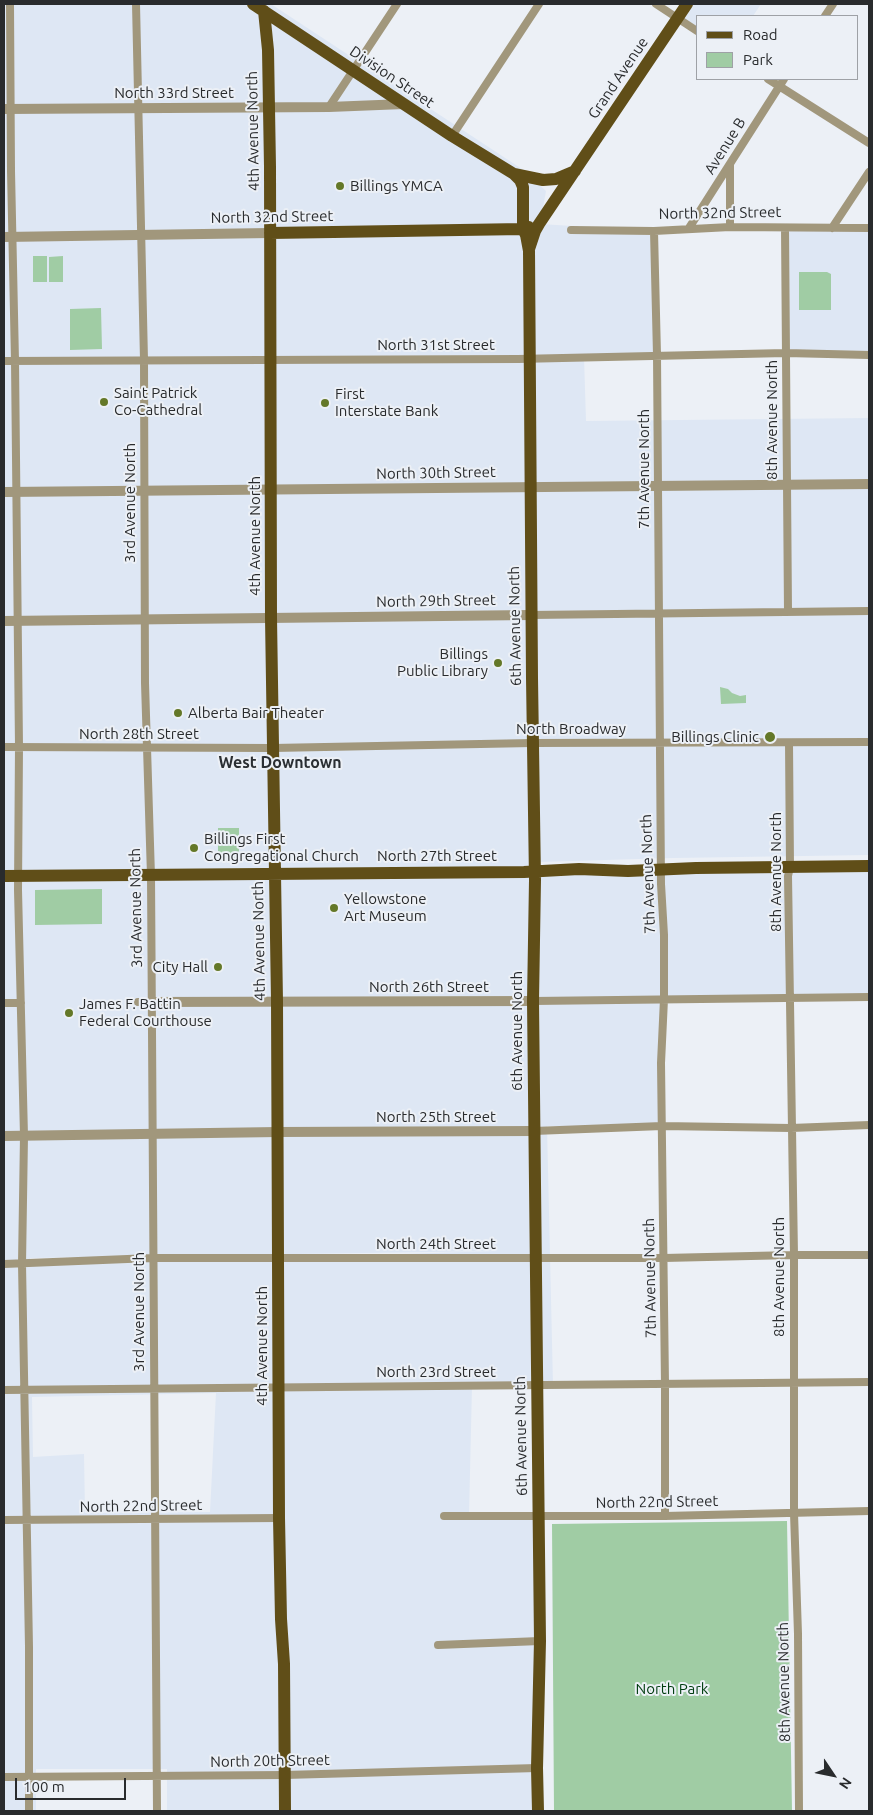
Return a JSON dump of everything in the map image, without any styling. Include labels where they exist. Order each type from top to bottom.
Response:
[{"type":"main road","name":"Grand Avenue","points":[[575,171],[687,4]]},
{"type":"main road","name":"Division Street","points":[[259,7],[452,136],[514,174],[543,180],[556,179],[575,171]]},
{"type":"main road","name":"4th Avenue North","points":[[259,7],[268,50],[271,618],[278,1132],[279,1518],[284,1664],[286,1811]]},
{"type":"main road","name":"6th Avenue North","points":[[529,251],[535,230],[575,171]]},
{"type":"main road","name":"6th Avenue North","points":[[514,174],[520,180],[523,187],[523,229],[529,251],[532,742],[535,871],[534,1131],[537,1258],[540,1641],[538,1811]]},
{"type":"main road","name":"North 32nd Street","points":[[270,233],[523,229],[539,224]]},
{"type":"main road","name":"North 27th Street","points":[[4,876],[151,876],[869,866]]},
{"type":"street","points":[[10,4],[7,109],[8,237],[15,361],[19,747],[18,876],[24,1136],[22,1264],[25,1520],[29,1647],[29,1811]]},
{"type":"street","name":"3rd Avenue North","points":[[136,4],[144,360],[146,748],[151,876],[157,1811]]},
{"type":"street","points":[[328,107],[397,4]]},
{"type":"street","points":[[452,136],[540,4]]},
{"type":"street","points":[[656,4],[696,30]]},
{"type":"street","points":[[826,15],[833,4]]},
{"type":"street","points":[[770,80],[869,143]]},
{"type":"street","name":"Avenue B","points":[[689,228],[783,80]]},
{"type":"street","name":"North 33rd Street","points":[[7,109],[268,108],[404,104]]},
{"type":"street","points":[[730,164],[730,227]]},
{"type":"street","points":[[832,228],[869,172]]},
{"type":"street","name":"North 32nd Street","points":[[571,230],[654,231],[730,227],[869,228]]},
{"type":"street","name":"8th Avenue North","points":[[785,228],[788,612]]},
{"type":"street","name":"7th Avenue North","points":[[654,231],[657,355],[661,870],[664,935],[661,1063],[665,1516]]},
{"type":"street","name":"North 32nd Street","points":[[8,237],[270,233]]},
{"type":"street","name":"North 31st Street","points":[[4,361],[530,359],[786,353],[869,355]]},
{"type":"street","name":"North 30th Street","points":[[4,492],[869,484]]},
{"type":"street","name":"North 29th Street","points":[[4,622],[869,611]]},
{"type":"street","name":"North Broadway","points":[[274,748],[532,742],[869,742]]},
{"type":"street","name":"8th Avenue North","points":[[789,743],[790,867],[788,876],[794,1254],[794,1513],[798,1634],[799,1811]]},
{"type":"street","name":"North 28th Street","points":[[4,747],[274,748]]},
{"type":"street","name":"North 26th Street","points":[[138,1002],[533,1001],[869,997]]},
{"type":"street","points":[[4,1003],[21,1003]]},
{"type":"street","name":"North 25th Street","points":[[4,1136],[534,1131],[662,1126],[791,1128],[869,1125]]},
{"type":"street","name":"North 24th Street","points":[[4,1264],[152,1258],[664,1258],[794,1254],[869,1255]]},
{"type":"street","name":"North 23rd Street","points":[[4,1390],[869,1382]]},
{"type":"street","name":"North 22nd Street","points":[[444,1516],[665,1516],[869,1511]]},
{"type":"street","name":"North 22nd Street","points":[[4,1520],[279,1518]]},
{"type":"street","points":[[438,1645],[540,1641]]},
{"type":"street","name":"North 20th Street","points":[[4,1777],[285,1775],[538,1768]]},
{"type":"shaded area","points":[[4,4],[271,4],[522,169],[546,191],[540,224],[654,231],[657,355],[584,357],[586,421],[869,418],[869,855],[538,862],[535,871],[869,867],[869,997],[664,999],[662,1126],[547,1126],[553,1385],[472,1386],[469,1516],[539,1517],[536,1811],[167,1811],[167,1769],[36,1769],[36,1811],[4,1811]],"holes":[[[496,1251],[278,1258],[30,1264],[30,1258]],[[216,1393],[210,1512],[85,1513],[84,1454],[33,1457],[32,1397]]]},
{"type":"shaded area","points":[[687,4],[761,4],[754,15],[696,15],[696,30],[678,18]]},
{"type":"shaded area","points":[[785,228],[869,228],[869,355],[786,353]]},
{"type":"green space","points":[[33,256],[47,256],[47,282],[33,282]]},
{"type":"green space","points":[[63,256],[63,282],[49,282],[49,257]]},
{"type":"green space","points":[[799,272],[827,272],[831,274],[831,310],[799,310]]},
{"type":"green space","points":[[101,308],[102,349],[70,350],[70,309]]},
{"type":"green space","points":[[720,687],[740,696],[746,695],[746,703],[721,704]]},
{"type":"green space","points":[[218,828],[239,828],[239,858],[218,858]]},
{"type":"green space","points":[[102,889],[102,924],[35,925],[35,890]]},
{"type":"green space","name":"North Park","points":[[787,1521],[792,1811],[554,1811],[552,1524]]},
{"type":"place","name":"Billings YMCA","points":[[340,186]]},
{"type":"place","name":"Saint Patrick Co-Cathedral","points":[[104,402]]},
{"type":"place","name":"First Interstate Bank","points":[[325,403]]},
{"type":"place","name":"Billings Public Library","points":[[498,663]]},
{"type":"place","name":"Alberta Bair Theater","points":[[178,713]]},
{"type":"place","name":"Billings Clinic","points":[[770,737]]},
{"type":"place","name":"Billings First Congregational Church","points":[[194,848]]},
{"type":"place","name":"Yellowstone Art Museum","points":[[334,908]]},
{"type":"place","name":"City Hall","points":[[218,967]]},
{"type":"place","name":"James F. Battin Federal Courthouse","points":[[69,1013]]},
{"type":"district","name":"West Downtown","points":[[280,763]]}]
